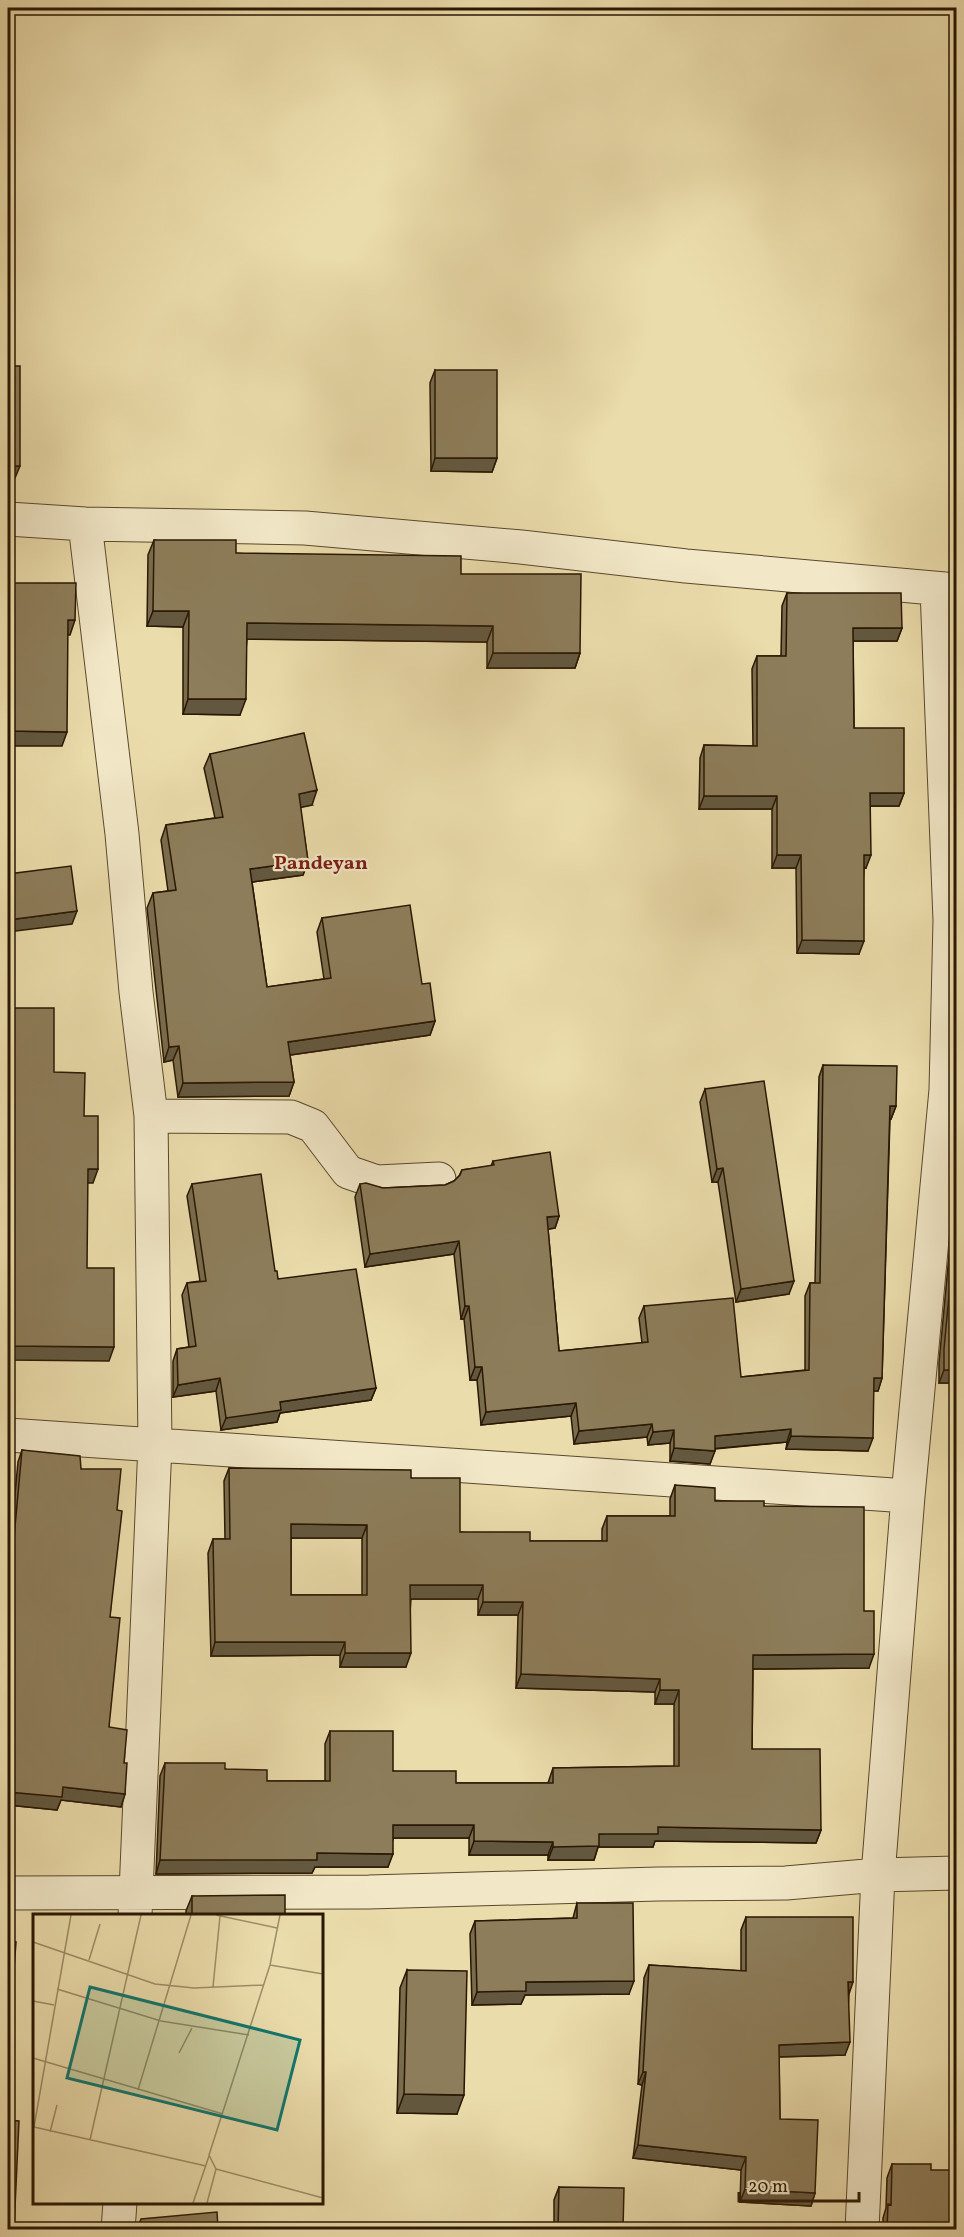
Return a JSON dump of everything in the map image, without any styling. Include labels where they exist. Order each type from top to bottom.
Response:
[{"type":"street","points":[[8,519],[85,524],[305,528],[947,590],[950,920],[946,1090],[908,1496],[878,1875],[862,2229]]},
{"type":"street","points":[[85,524],[122,834],[136,992],[151,1116],[155,1444],[136,1904]]},
{"type":"street","points":[[151,1116],[291,1117],[314,1126],[348,1172],[376,1182],[439,1179]]},
{"type":"street","points":[[8,1435],[908,1496]]},
{"type":"street","points":[[8,1893],[136,1904],[369,1892],[786,1883],[878,1875],[957,1873]]},
{"type":"street","points":[[118,2229],[120,2204]]},
{"type":"building","points":[[8,366],[20,366],[20,466],[8,466]]},
{"type":"building","points":[[435,370],[497,370],[497,458],[435,458]]},
{"type":"building","points":[[154,540],[236,540],[236,553],[461,556],[461,574],[581,574],[580,653],[493,653],[493,626],[247,623],[246,699],[188,699],[189,611],[153,611]]},
{"type":"building","points":[[8,583],[76,583],[75,620],[68,620],[67,732],[8,731]]},
{"type":"building","points":[[787,593],[901,593],[902,628],[853,628],[854,728],[904,728],[904,793],[870,793],[871,855],[864,855],[864,941],[802,940],[801,855],[777,855],[777,796],[704,796],[704,745],[757,746],[757,656],[786,656]]},
{"type":"building","points":[[304,733],[317,790],[299,794],[308,861],[250,869],[267,987],[331,978],[322,918],[410,905],[422,984],[430,983],[435,1021],[288,1042],[294,1082],[183,1083],[179,1046],[169,1047],[153,893],[176,890],[166,825],[223,817],[210,754]]},
{"type":"building","points":[[71,866],[77,911],[8,920],[8,874]]},
{"type":"building","points":[[8,1008],[54,1008],[54,1072],[85,1073],[84,1116],[98,1116],[98,1169],[88,1169],[87,1268],[114,1268],[114,1347],[8,1346]]},
{"type":"building","points":[[823,1065],[897,1066],[896,1106],[890,1106],[882,1378],[874,1378],[873,1438],[791,1436],[791,1429],[715,1436],[715,1451],[674,1448],[674,1430],[653,1432],[652,1424],[579,1431],[576,1403],[486,1412],[482,1367],[475,1367],[469,1306],[465,1306],[459,1241],[370,1254],[360,1184],[366,1183],[383,1188],[445,1185],[454,1181],[462,1170],[494,1165],[493,1161],[550,1152],[559,1216],[547,1217],[559,1351],[648,1342],[644,1306],[733,1298],[741,1377],[809,1370],[810,1283],[820,1283]]},
{"type":"building","points":[[764,1081],[794,1281],[741,1289],[723,1168],[717,1169],[705,1089]]},
{"type":"building","points":[[261,1174],[278,1279],[356,1269],[376,1388],[280,1402],[281,1410],[226,1418],[220,1378],[178,1385],[177,1349],[196,1346],[187,1283],[206,1281],[192,1184]]},
{"type":"building","points":[[956,1221],[957,1370],[944,1370],[944,1349]]},
{"type":"building","points":[[22,1450],[80,1456],[81,1469],[121,1469],[117,1510],[122,1511],[110,1617],[120,1618],[109,1727],[127,1730],[124,1763],[127,1763],[125,1794],[63,1787],[62,1797],[8,1792],[8,1603]]},
{"type":"building","points":[[229,1468],[411,1470],[411,1478],[460,1478],[460,1532],[530,1532],[530,1541],[607,1541],[607,1516],[675,1516],[675,1485],[715,1488],[715,1501],[764,1501],[764,1506],[864,1507],[864,1611],[874,1611],[874,1654],[753,1655],[752,1749],[820,1749],[821,1830],[658,1827],[658,1834],[599,1834],[599,1846],[553,1847],[553,1842],[474,1841],[474,1825],[393,1825],[393,1854],[317,1853],[317,1860],[160,1860],[165,1763],[225,1763],[225,1769],[267,1770],[267,1781],[330,1781],[330,1731],[393,1731],[393,1771],[456,1771],[456,1783],[553,1783],[553,1768],[679,1766],[679,1690],[660,1690],[660,1679],[521,1674],[523,1602],[483,1602],[483,1585],[410,1585],[411,1653],[345,1653],[345,1642],[215,1642],[213,1539],[230,1539]],"holes":[[[291,1524],[367,1525],[367,1595],[291,1595]]]},
{"type":"building","points":[[285,1895],[285,1914],[192,1914],[192,1896]]},
{"type":"building","points":[[577,1903],[633,1903],[634,1981],[526,1982],[526,1991],[477,1992],[475,1921],[577,1918]]},
{"type":"building","points":[[746,1917],[853,1917],[853,1982],[848,1982],[850,2042],[779,2045],[780,2119],[818,2120],[815,2193],[745,2189],[746,2157],[638,2145],[646,2072],[643,2072],[649,1965],[746,1971]]},
{"type":"building","points":[[8,1941],[16,1942],[8,2052]]},
{"type":"building","points":[[407,1970],[467,1971],[464,2095],[404,2094]]},
{"type":"building","points":[[8,2120],[19,2121],[14,2229],[8,2229]]},
{"type":"building","points":[[892,2164],[931,2164],[931,2170],[957,2170],[957,2229],[887,2229],[888,2204],[891,2205]]},
{"type":"building","points":[[559,2187],[624,2188],[623,2229],[558,2229]]},
{"type":"building","points":[[217,2212],[218,2229],[134,2229],[138,2227],[141,2219]]},
{"type":"district","name":"Pandeyan","points":[[321,862]]}]
